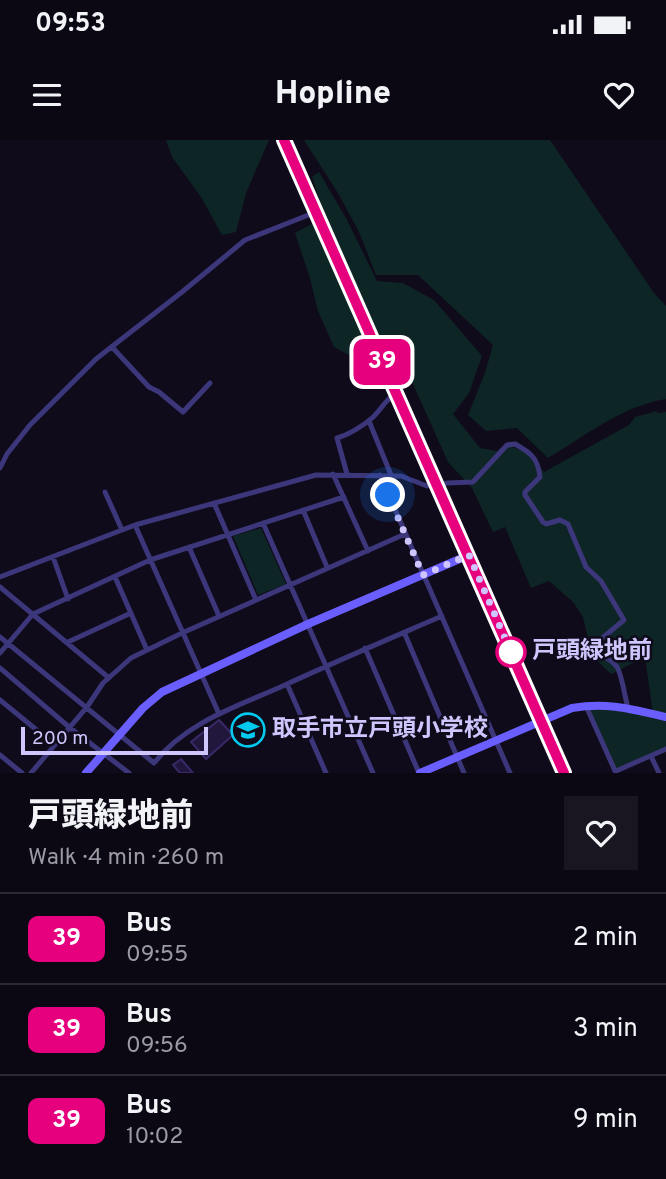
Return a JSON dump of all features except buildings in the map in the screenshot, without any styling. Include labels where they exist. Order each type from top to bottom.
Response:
[{"type":"street","points":[[284,140],[564,773]]},
{"type":"street","points":[[0,468],[7,454],[30,425],[82,372],[112,347],[244,240],[316,211]]},
{"type":"street","points":[[112,347],[149,387],[183,412],[210,383]]},
{"type":"street","points":[[346,474],[337,438],[369,421],[396,393]]},
{"type":"street","points":[[369,421],[391,475]]},
{"type":"street","points":[[0,578],[135,525],[316,475],[391,475],[427,486],[473,482],[507,445],[515,444],[538,461],[540,477],[525,495],[545,524],[560,520],[568,524],[586,567],[601,581],[624,621],[601,639],[600,651],[602,656],[617,667],[628,708]]},
{"type":"street","points":[[333,474],[368,551]]},
{"type":"street","points":[[380,475],[510,773]]},
{"type":"street","points":[[105,492],[122,530]]},
{"type":"street","points":[[0,653],[33,614],[150,560],[344,497]]},
{"type":"street","points":[[214,503],[256,600]]},
{"type":"street","points":[[303,510],[327,567]]},
{"type":"street","points":[[263,523],[373,773]]},
{"type":"street","points":[[135,525],[219,714]]},
{"type":"street","points":[[32,773],[108,678],[131,658],[405,534]]},
{"type":"street","points":[[189,547],[219,616]]},
{"type":"street","points":[[86,773],[120,733],[162,692],[308,624],[469,555]]},
{"type":"street","points":[[53,557],[68,599]]},
{"type":"street","points":[[115,577],[147,650]]},
{"type":"street","points":[[0,587],[108,678]]},
{"type":"street","points":[[68,642],[131,614]]},
{"type":"street","points":[[0,637],[154,763],[166,748],[183,734],[219,714],[442,616]]},
{"type":"street","points":[[404,632],[464,773]]},
{"type":"street","points":[[365,648],[419,773],[561,711],[586,705],[628,708],[666,717]]},
{"type":"street","points":[[0,668],[69,727],[129,773]]},
{"type":"street","points":[[287,684],[326,773]]},
{"type":"street","points":[[0,701],[55,745]]},
{"type":"street","points":[[586,705],[616,772],[666,748]]},
{"type":"street","points":[[0,755],[22,773]]},
{"type":"street","points":[[651,756],[659,773]]},
{"type":"green space","points":[[166,140],[269,140],[246,193],[236,232],[222,235],[201,197],[172,157]]},
{"type":"green space","points":[[304,140],[550,140],[654,293],[666,306],[666,399],[619,415],[548,458],[517,428],[486,431],[468,415],[493,345],[418,275],[376,275],[359,232]]},
{"type":"green space","points":[[319,172],[347,220],[377,281],[403,283],[434,300],[482,356],[469,393],[453,414],[480,448],[497,451],[516,448],[535,461],[544,472],[629,425],[635,417],[657,411],[666,412],[666,749],[616,771],[586,705],[653,714],[645,657],[611,674],[592,656],[583,617],[573,602],[549,581],[531,588],[505,527],[493,532],[472,488],[448,462],[400,355],[372,368],[334,347],[318,311],[295,233],[325,217],[312,177]]},
{"type":"green space","points":[[261,528],[286,584],[258,595],[233,536]]},
{"type":"bus line","name":"39","points":[[284,140],[564,773]]},
{"type":"place","name":"戸頭緑地前","points":[[511,652]]},
{"type":"place","name":"取手市立戸頭小学校","points":[[248,730]]},
{"type":"route","points":[[388,495],[423,575],[469,555],[511,652]]}]
